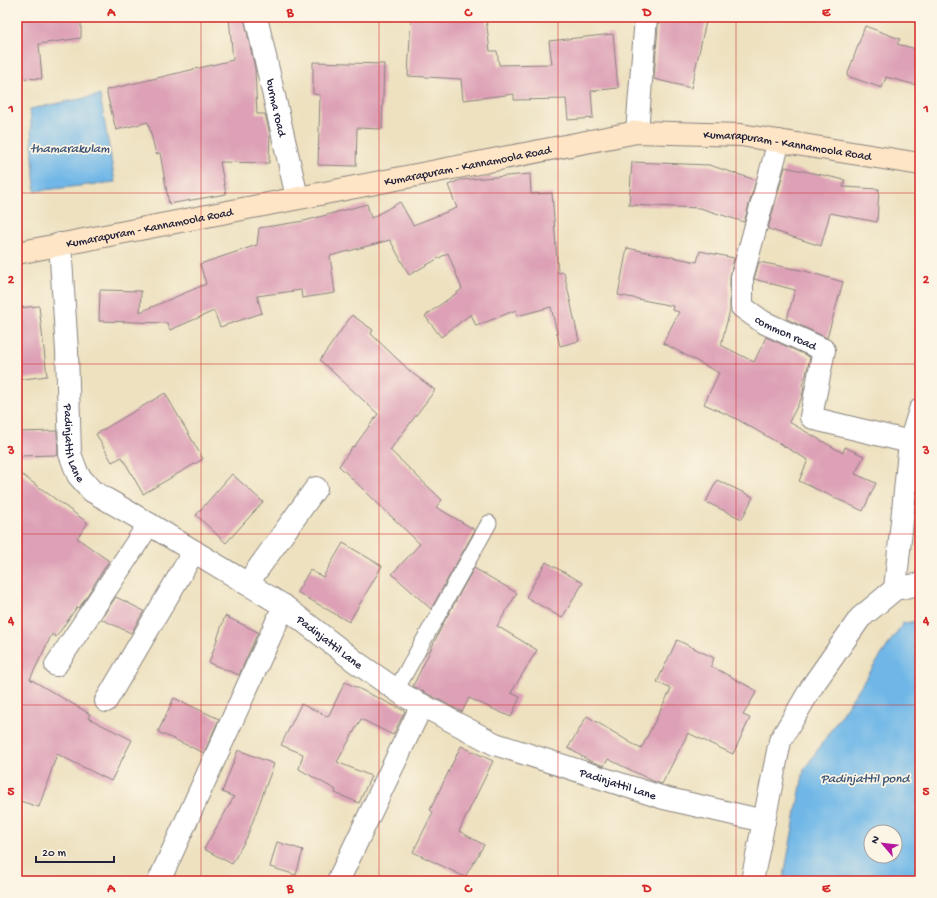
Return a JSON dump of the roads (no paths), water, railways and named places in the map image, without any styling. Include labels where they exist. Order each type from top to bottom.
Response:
[{"type":"main road","name":"Kumarapuram - Kannamoola Road","points":[[17,253],[637,132],[741,135],[920,164]]},
{"type":"street","name":"burma road","points":[[256,17],[297,198]]},
{"type":"street","points":[[637,132],[646,17]]},
{"type":"street","name":"common road","points":[[779,141],[742,277],[742,307],[763,322],[824,350],[810,417],[910,442]]},
{"type":"street","name":"Padinjattil Lane","points":[[60,244],[67,351],[70,454],[78,475],[92,490],[284,606],[396,690],[495,744],[664,798],[764,821]]},
{"type":"street","points":[[895,589],[910,442],[920,410]]},
{"type":"street","points":[[248,584],[316,488]]},
{"type":"street","points":[[56,665],[149,524]]},
{"type":"street","points":[[106,701],[194,551]]},
{"type":"street","points":[[752,881],[780,741],[813,685],[860,618],[895,589],[920,584]]},
{"type":"street","points":[[159,881],[284,606]]},
{"type":"street","points":[[338,881],[422,705]]},
{"type":"lane","points":[[396,690],[489,523]]},
{"type":"water","name":"thamarakulam","points":[[100,95],[115,182],[35,191],[30,109]]},
{"type":"water","name":"Padinjattil pond","points":[[920,621],[920,881],[783,881],[804,770],[903,623]]}]
